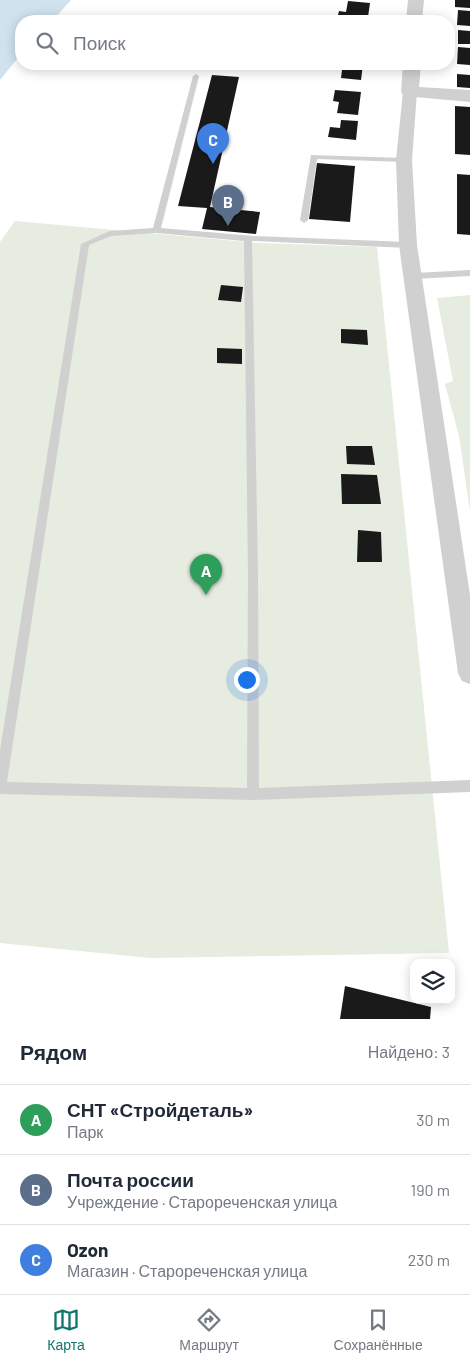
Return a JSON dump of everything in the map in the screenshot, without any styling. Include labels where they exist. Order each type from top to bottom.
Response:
[{"type":"street","points":[[415,15],[416,0]]},
{"type":"street","points":[[412,70],[404,160],[408,245],[470,673]]},
{"type":"street","points":[[410,92],[470,96]]},
{"type":"lane","points":[[156,230],[196,76]]},
{"type":"lane","points":[[304,220],[314,157],[404,160]]},
{"type":"lane","points":[[408,245],[248,239],[156,230],[110,234],[85,244],[0,788],[253,794],[470,786]]},
{"type":"lane","points":[[248,239],[253,574],[253,794]]},
{"type":"lane","points":[[414,276],[470,273]]},
{"type":"shaded area","points":[[15,221],[259,243],[377,247],[449,953],[150,958],[0,943],[0,242]]},
{"type":"shaded area","points":[[470,295],[470,511],[459,436],[445,384],[453,381],[437,298]]},
{"type":"water","points":[[0,0],[71,0],[57,15],[15,15],[15,61],[0,80]]},
{"type":"building","points":[[455,0],[470,0],[470,8],[455,7]]},
{"type":"building","points":[[348,1],[370,3],[368,15],[338,15],[339,11],[346,12]]},
{"type":"building","points":[[458,10],[470,11],[470,26],[457,25]]},
{"type":"building","points":[[458,30],[470,31],[470,44],[458,44]]},
{"type":"building","points":[[458,47],[470,48],[470,65],[457,64]]},
{"type":"building","points":[[342,70],[362,70],[361,80],[341,78]]},
{"type":"building","points":[[457,74],[470,75],[470,88],[457,87]]},
{"type":"building","points":[[212,75],[239,77],[210,207],[260,212],[256,234],[202,229],[207,208],[178,206]]},
{"type":"building","points":[[335,90],[361,92],[358,115],[337,113],[339,102],[333,101]]},
{"type":"building","points":[[455,106],[470,107],[470,155],[455,154]]},
{"type":"building","points":[[341,120],[358,121],[356,140],[328,137],[330,127],[340,128]]},
{"type":"building","points":[[317,163],[355,166],[350,222],[309,219]]},
{"type":"building","points":[[457,174],[470,175],[470,235],[457,234]]},
{"type":"building","points":[[221,285],[243,287],[241,302],[218,300]]},
{"type":"building","points":[[341,329],[367,330],[368,345],[341,343]]},
{"type":"building","points":[[217,348],[242,349],[242,364],[217,363]]},
{"type":"building","points":[[346,446],[372,446],[375,465],[347,464]]},
{"type":"building","points":[[341,474],[377,475],[381,504],[342,504]]},
{"type":"building","points":[[358,530],[381,532],[382,562],[357,562]]},
{"type":"building","points":[[345,986],[410,1002],[410,1004],[431,1007],[430,1019],[340,1019]]},
{"type":"place","name":"Ozon","points":[[213,164]]},
{"type":"place","name":"Почта россии","points":[[228,226]]},
{"type":"place","name":"СНТ «Стройдеталь»","points":[[206,595]]}]
